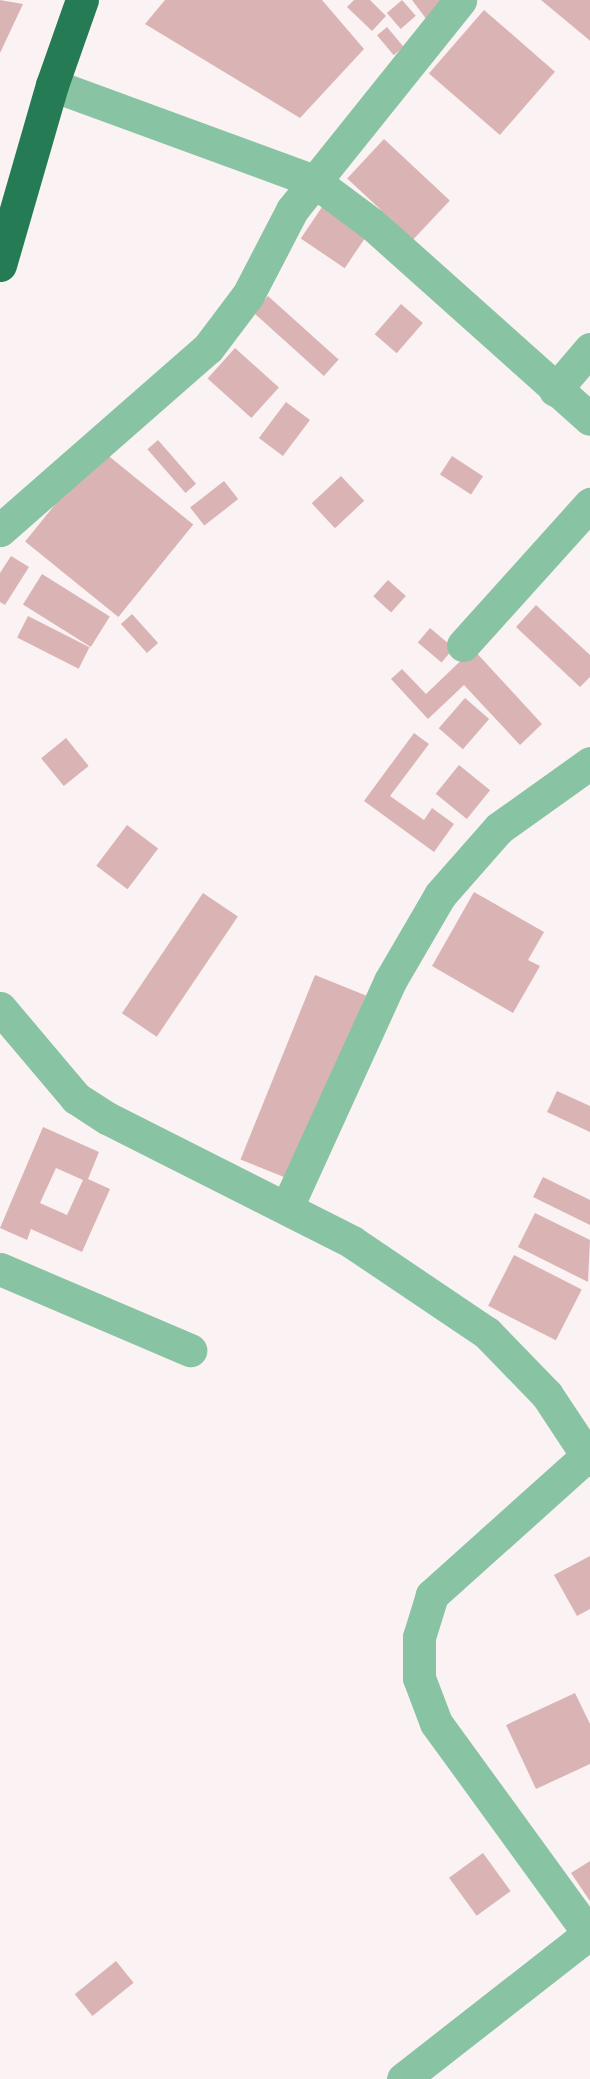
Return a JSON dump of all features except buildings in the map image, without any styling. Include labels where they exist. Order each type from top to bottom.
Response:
[{"type":"highway","points":[[0,265],[52,85],[82,0]]},
{"type":"street","points":[[0,530],[208,348],[248,295],[292,210],[460,0]]},
{"type":"street","points":[[52,85],[314,181],[372,224],[590,419]]},
{"type":"street","points":[[555,390],[590,349]]},
{"type":"street","points":[[463,645],[590,504]]},
{"type":"street","points":[[288,1205],[390,981],[440,895],[499,828],[590,763]]},
{"type":"street","points":[[0,1008],[76,1098],[107,1118],[288,1205],[360,1247],[487,1333],[547,1395],[589,1457],[432,1595],[419,1637],[419,1678],[436,1723],[590,1934],[409,2077]]},
{"type":"street","points":[[0,1269],[190,1350]]}]
